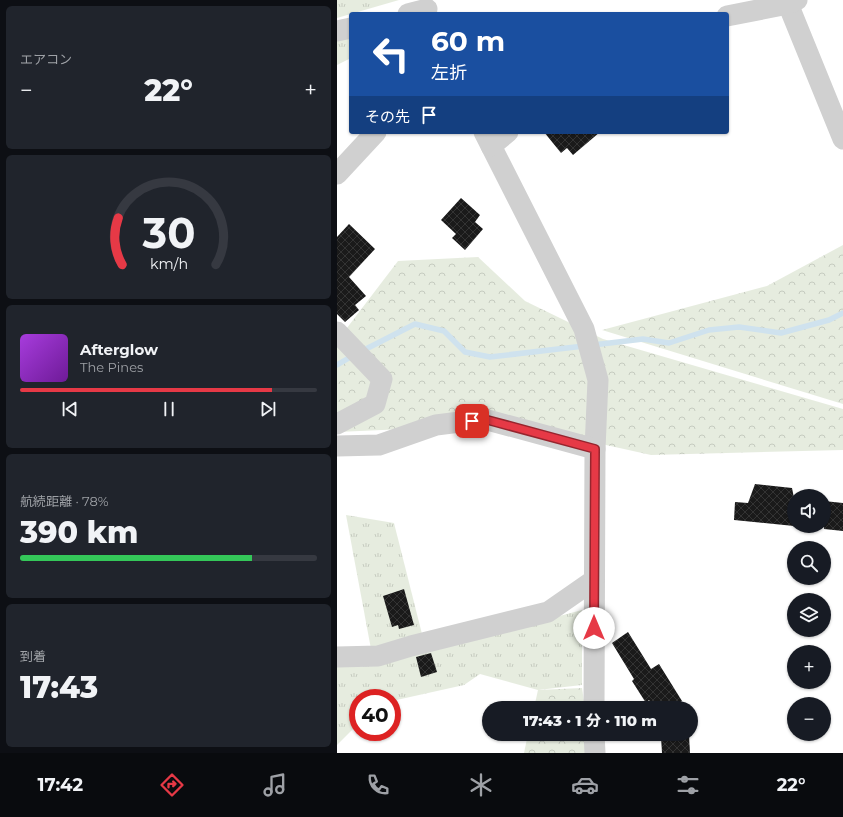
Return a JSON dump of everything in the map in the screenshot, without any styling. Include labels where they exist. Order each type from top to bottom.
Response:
[{"type":"street","points":[[729,16],[793,2],[843,139]]},
{"type":"street","points":[[337,31],[349,28]]},
{"type":"street","points":[[337,174],[374,134]]},
{"type":"street","points":[[502,134],[488,139],[584,329],[598,380],[595,449],[594,701]]},
{"type":"street","points":[[337,424],[375,404],[382,379],[372,366],[338,333]]},
{"type":"street","points":[[337,446],[379,445],[436,425],[484,419],[595,449]]},
{"type":"street","points":[[337,657],[378,656],[411,646],[548,612],[594,580]]},
{"type":"street","points":[[594,741],[595,753]]},
{"type":"green space","points":[[337,0],[399,0],[358,12],[349,12],[349,15],[337,18]]},
{"type":"green space","points":[[349,36],[349,59],[337,65],[337,39]]},
{"type":"green space","points":[[843,245],[843,404],[602,330],[767,286]]},
{"type":"green space","points":[[478,257],[525,301],[603,339],[843,409],[843,450],[651,455],[552,433],[475,412],[405,429],[337,432],[337,341],[398,261]]},
{"type":"green space","points":[[346,515],[394,523],[422,634],[371,649]]},
{"type":"green space","points":[[582,610],[582,685],[538,690],[480,674],[464,685],[401,699],[401,689],[349,689],[349,733],[337,745],[337,667],[372,666]]},
{"type":"green space","points":[[582,688],[584,701],[536,701],[538,690]]},
{"type":"green space","points":[[527,741],[589,741],[590,753],[524,753]]},
{"type":"building","points":[[546,134],[598,134],[573,155],[567,148],[561,153]]},
{"type":"building","points":[[461,198],[480,215],[475,222],[483,229],[465,250],[452,238],[456,234],[441,220]]},
{"type":"building","points":[[349,224],[375,249],[349,277],[366,296],[355,305],[359,310],[345,322],[337,314],[337,237]]},
{"type":"building","points":[[755,484],[792,488],[787,489],[787,525],[734,520],[735,502],[748,503]]},
{"type":"building","points":[[831,502],[843,503],[843,531],[831,530]]},
{"type":"building","points":[[404,589],[414,625],[399,629],[398,625],[392,627],[383,596]]},
{"type":"building","points":[[628,632],[651,669],[659,664],[682,701],[645,701],[632,681],[634,679],[612,643]]},
{"type":"building","points":[[431,653],[437,672],[421,677],[416,657]]},
{"type":"building","points":[[661,741],[689,741],[690,753],[662,753]]},
{"type":"waterway","points":[[593,345],[643,339],[669,343],[709,330],[739,327],[781,333],[829,320],[843,313]]},
{"type":"waterway","points":[[362,351],[415,324],[444,331],[465,352],[490,357],[584,346]]},
{"type":"waterway","points":[[337,365],[354,355]]},
{"type":"route","points":[[472,421],[484,419],[595,449],[594,628]]}]
